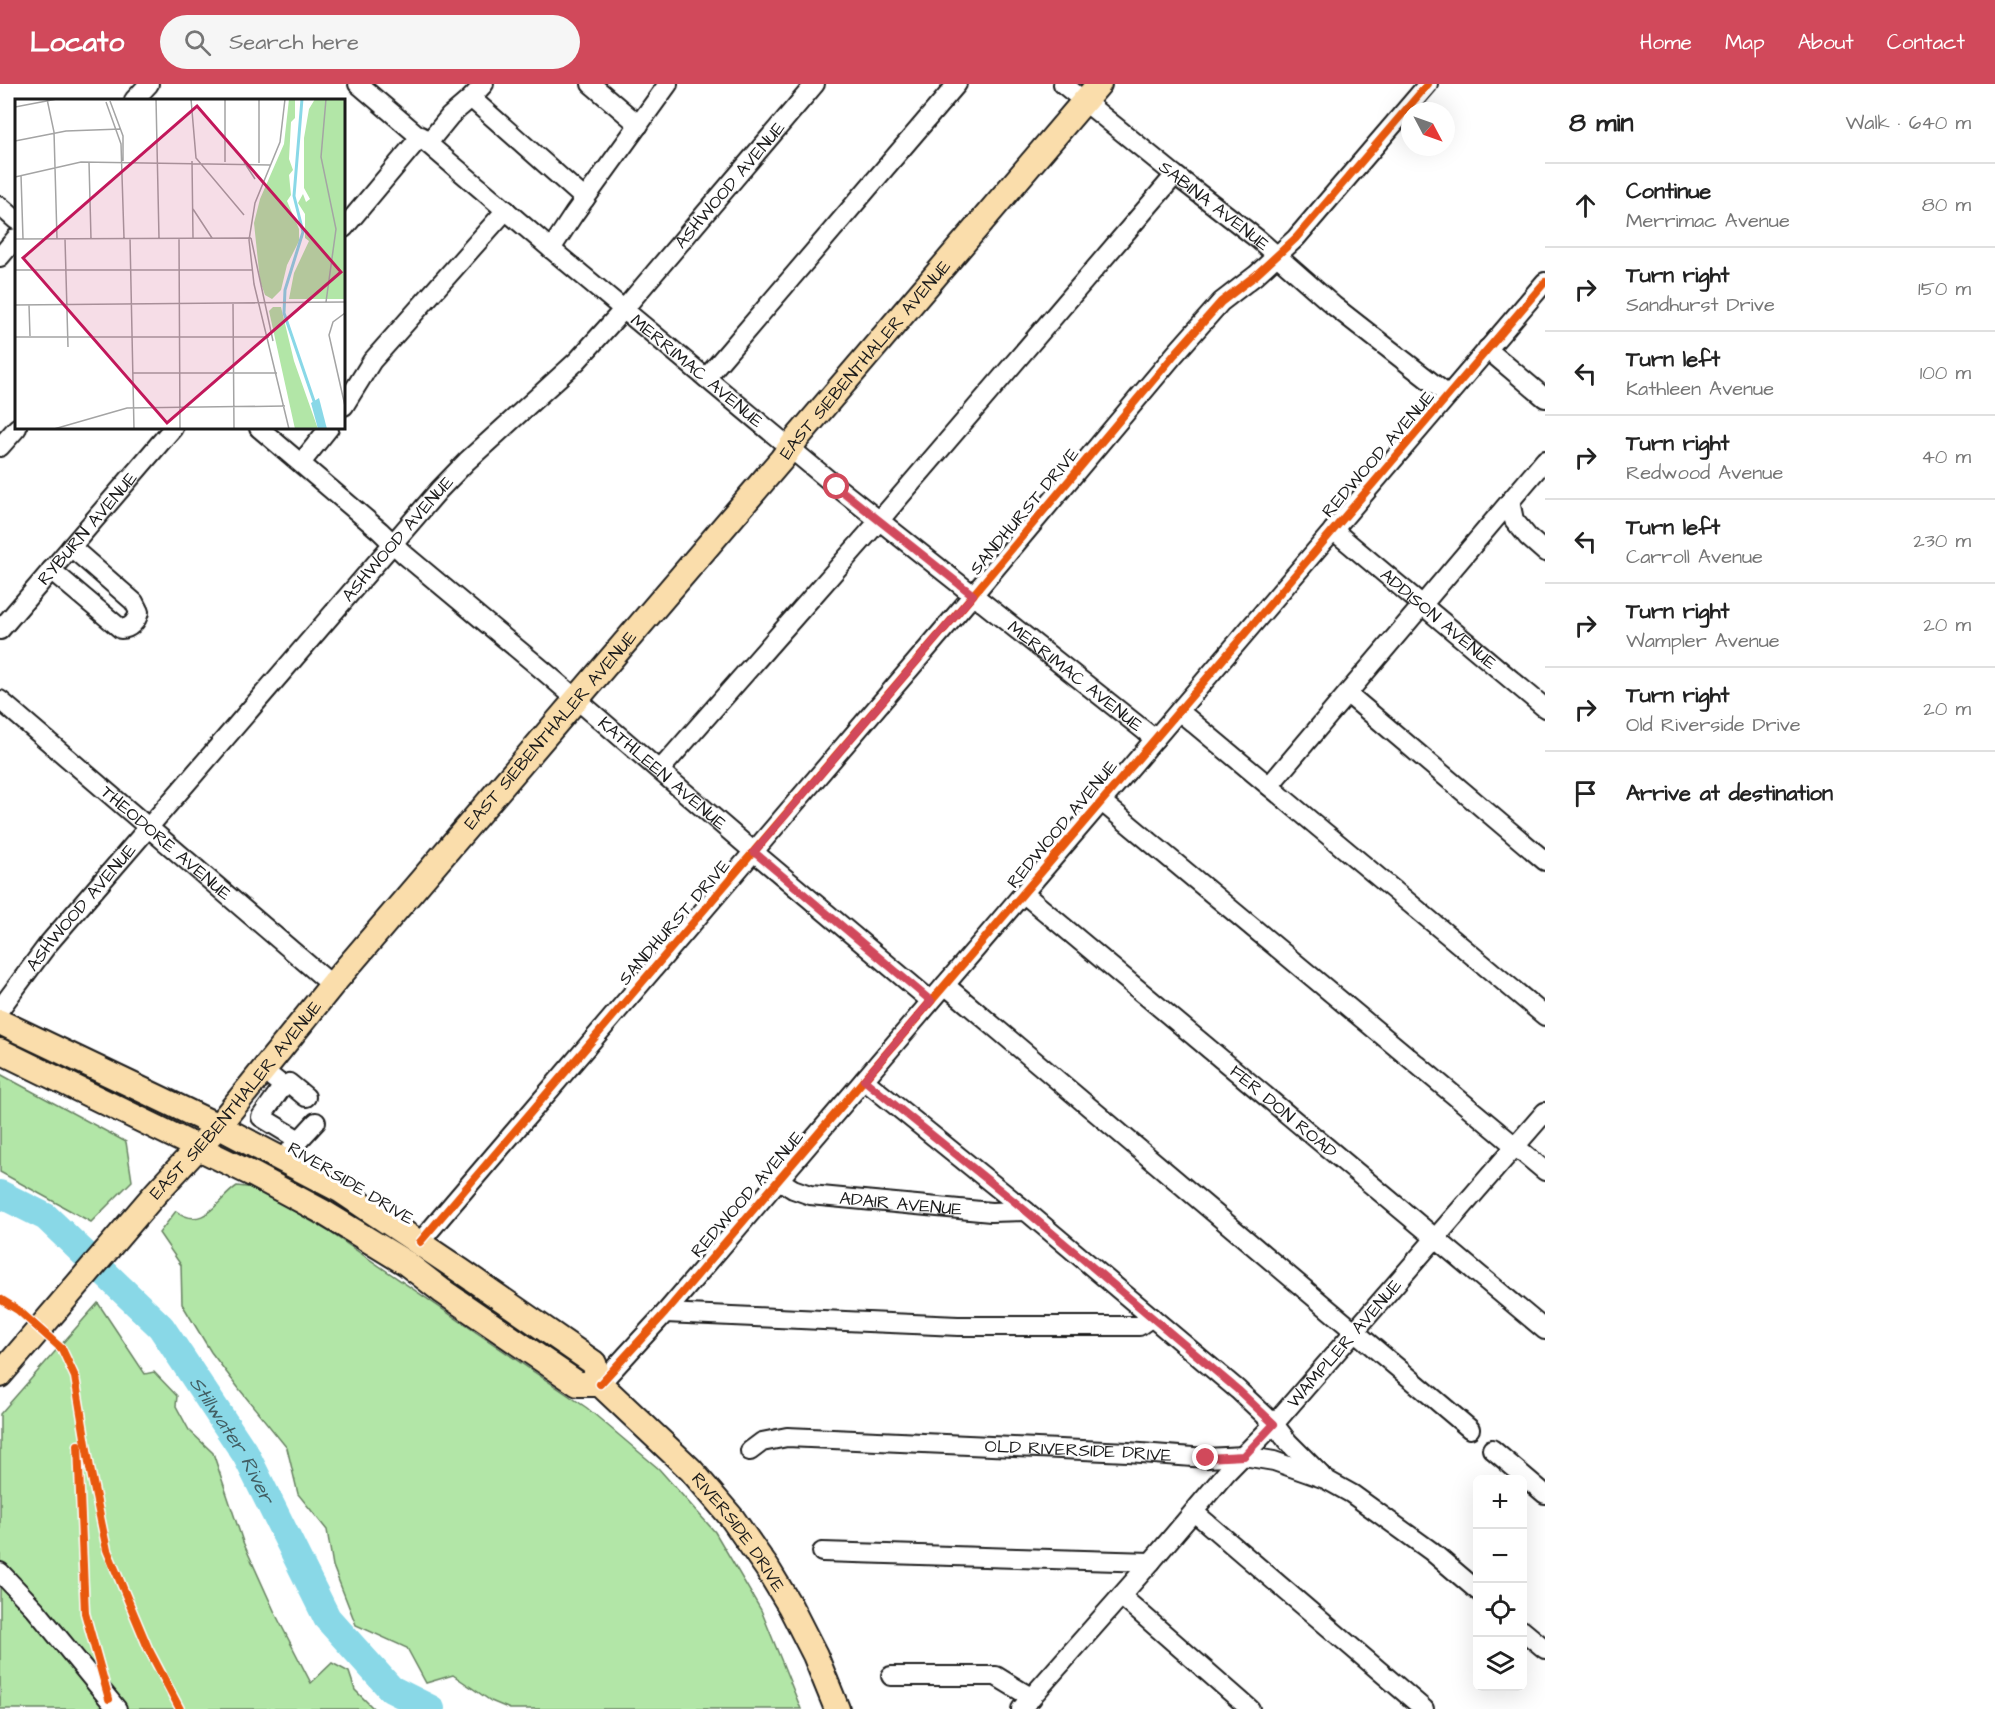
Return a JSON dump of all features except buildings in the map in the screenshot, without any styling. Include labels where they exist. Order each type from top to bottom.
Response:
[{"type":"main road","name":"EAST SIEBENTHALER AVENUE","points":[[0,1375],[155,1194],[218,1126],[332,984],[1091,92]]},
{"type":"main road","name":"RIVERSIDE DRIVE","points":[[0,1022],[218,1126],[340,1190],[420,1242],[594,1363],[600,1384],[691,1470],[732,1518],[790,1606],[815,1654],[837,1709]]},
{"type":"main road","points":[[0,1051],[199,1148],[321,1211],[406,1263],[442,1291],[578,1384],[600,1384]]},
{"type":"street","points":[[135,99],[148,84]]},
{"type":"street","name":"MERRIMAC AVENUE","points":[[358,84],[551,249],[790,448],[1155,739]]},
{"type":"street","points":[[345,227],[425,140],[484,84]]},
{"type":"street","points":[[591,84],[639,125]]},
{"type":"street","points":[[551,249],[668,84]]},
{"type":"street","name":"ASHWOOD AVENUE","points":[[0,1009],[50,943],[393,543],[467,461],[577,361],[815,84]]},
{"type":"street","points":[[706,378],[957,84]]},
{"type":"street","name":"SABINA AVENUE","points":[[1063,84],[1091,92],[1175,175],[1259,240],[1334,306],[1448,395]]},
{"type":"street","name":"SANDHURST DRIVE","points":[[420,1242],[1221,302],[1277,257],[1321,210],[1428,84]]},
{"type":"street","points":[[471,98],[585,199]]},
{"type":"street","points":[[660,770],[879,521],[1175,175]]},
{"type":"street","points":[[0,206],[15,219]]},
{"type":"street","points":[[345,404],[372,361],[506,210]]},
{"type":"street","points":[[0,257],[15,239]]},
{"type":"street","name":"REDWOOD AVENUE","points":[[600,1384],[665,1313],[1545,282]]},
{"type":"street","points":[[1487,350],[1545,398]]},
{"type":"street","points":[[0,447],[16,429]]},
{"type":"street","name":"RYBURN AVENUE","points":[[0,630],[172,429]]},
{"type":"street","name":"KATHLEEN AVENUE","points":[[261,429],[931,1001]]},
{"type":"street","points":[[302,463],[328,429]]},
{"type":"street","points":[[1269,786],[1545,460]]},
{"type":"street","points":[[1510,501],[1514,520],[1545,552]]},
{"type":"street","name":"ADDISON AVENUE","points":[[1333,530],[1545,708]]},
{"type":"street","points":[[51,570],[121,629],[128,628],[133,623],[139,612],[134,602],[71,547]]},
{"type":"street","points":[[1348,694],[1545,861]]},
{"type":"street","name":"THEODORE AVENUE","points":[[0,700],[332,984]]},
{"type":"street","points":[[1179,711],[1545,1016]]},
{"type":"street","points":[[1101,801],[1545,1171]]},
{"type":"street","name":"FER DON ROAD","points":[[1023,893],[1545,1330]]},
{"type":"street","points":[[945,985],[1470,1429]]},
{"type":"street","points":[[263,1070],[283,1086]]},
{"type":"street","points":[[864,1080],[1026,1211],[1238,1390],[1274,1424],[1288,1442],[1325,1479]]},
{"type":"street","points":[[299,1140],[261,1117],[283,1086],[290,1083],[306,1097]]},
{"type":"street","name":"WAMPLER AVENUE","points":[[1027,1703],[1227,1472],[1274,1424],[1545,1112]]},
{"type":"street","points":[[282,1159],[316,1122]]},
{"type":"street","name":"ADAIR AVENUE","points":[[779,1180],[793,1189],[810,1195],[991,1212],[1026,1211]]},
{"type":"street","points":[[665,1313],[958,1326],[1139,1326],[1152,1317]]},
{"type":"street","name":"OLD RIVERSIDE DRIVE","points":[[750,1451],[762,1442],[787,1437],[1104,1451],[1206,1458],[1244,1456],[1274,1461],[1325,1479],[1352,1494],[1431,1551],[1473,1587]]},
{"type":"street","points":[[1492,1449],[1545,1494]]},
{"type":"street","points":[[1194,1512],[1424,1709]]},
{"type":"street","points":[[822,1552],[1151,1562]]},
{"type":"street","points":[[0,1572],[35,1609],[117,1709]]},
{"type":"street","points":[[1121,1596],[1250,1709]]},
{"type":"street","points":[[1527,1634],[1545,1649]]},
{"type":"street","points":[[891,1676],[996,1676],[1027,1703]]},
{"type":"green space","points":[[0,1074],[126,1142],[132,1181],[91,1222],[0,1172]]},
{"type":"green space","points":[[237,1186],[255,1188],[328,1231],[587,1408],[659,1469],[715,1532],[761,1610],[801,1709],[510,1709],[491,1701],[453,1675],[426,1683],[407,1648],[356,1625],[333,1566],[327,1530],[298,1494],[287,1448],[211,1352],[182,1304],[181,1265],[159,1233],[176,1211],[195,1218],[203,1216]]},
{"type":"green space","points":[[98,1303],[145,1374],[154,1372],[177,1396],[176,1406],[189,1430],[213,1453],[243,1542],[276,1615],[311,1683],[332,1663],[349,1672],[355,1690],[374,1709],[0,1709],[0,1414]]},
{"type":"waterway","name":"Stillwater River","points":[[0,1194],[46,1217],[161,1327],[246,1455],[327,1618],[391,1689],[431,1709]]},
{"type":"cycle path","points":[[420,1242],[973,595],[1175,354],[1221,302],[1256,275],[1296,238],[1428,84]]},
{"type":"cycle path","points":[[600,1384],[665,1313],[1545,282]]},
{"type":"cycle path","points":[[0,1299],[18,1310],[62,1349],[75,1377],[90,1468],[107,1550],[148,1648],[180,1709]]},
{"type":"cycle path","points":[[78,1445],[85,1613],[109,1699]]},
{"type":"route","points":[[837,487],[973,595],[754,852],[931,1001],[864,1080],[1026,1211],[1238,1390],[1274,1424],[1244,1456],[1206,1458]]}]
